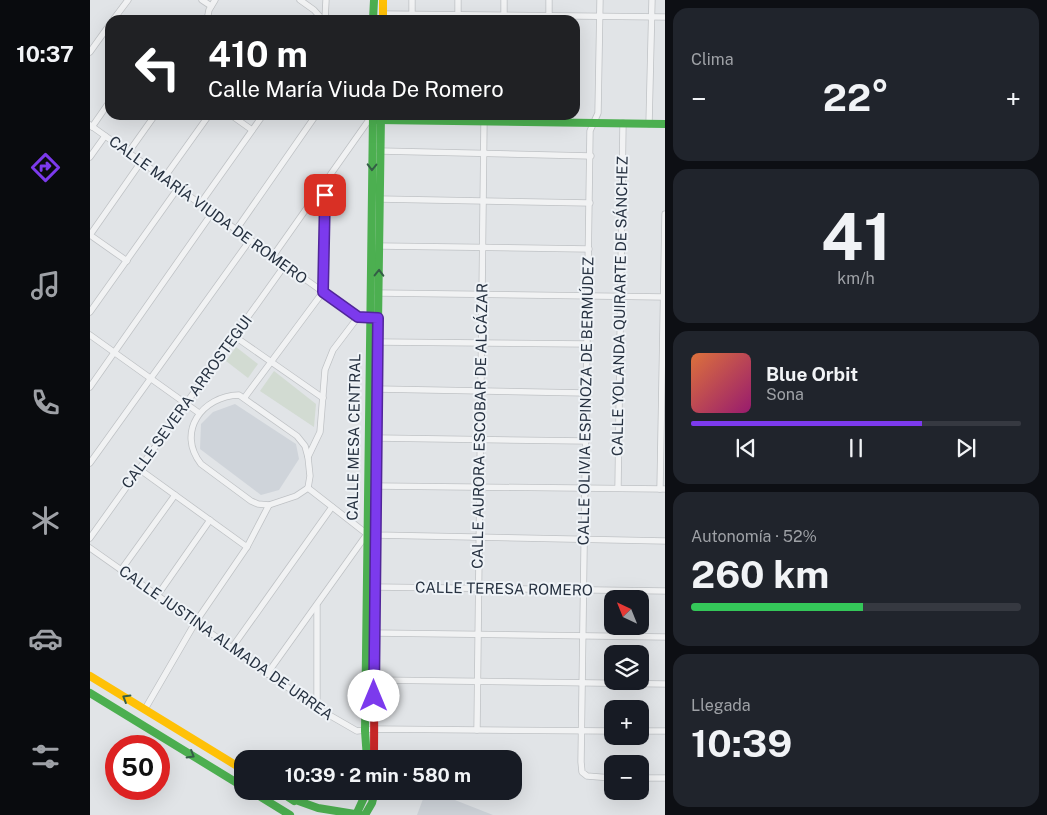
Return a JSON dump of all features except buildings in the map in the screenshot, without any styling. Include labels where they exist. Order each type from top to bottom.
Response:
[{"type":"main road","points":[[373,15],[374,0]]},
{"type":"main road","points":[[383,0],[383,15]]},
{"type":"main road","name":"CALLE MESA CENTRAL","points":[[368,750],[374,318],[374,120]]},
{"type":"main road","name":"CALLE MESA CENTRAL","points":[[372,750],[369,730],[374,680],[374,587],[371,534],[376,486],[378,342],[374,318],[378,293],[380,199],[380,152],[375,120]]},
{"type":"main road","points":[[470,120],[484,122],[493,120]]},
{"type":"main road","points":[[564,120],[664,124]]},
{"type":"main road","points":[[90,676],[234,764]]},
{"type":"main road","points":[[90,693],[234,781]]},
{"type":"main road","points":[[102,701],[133,714],[140,713],[145,709]]},
{"type":"main road","points":[[265,800],[286,813]]},
{"type":"main road","points":[[293,800],[318,815]]},
{"type":"main road","points":[[296,800],[318,808],[360,814]]},
{"type":"main road","points":[[360,814],[364,800]]},
{"type":"main road","points":[[360,814],[369,800]]},
{"type":"street","points":[[117,15],[128,0]]},
{"type":"street","points":[[202,0],[211,6]]},
{"type":"street","points":[[208,15],[215,0]]},
{"type":"street","points":[[300,0],[319,15]]},
{"type":"street","points":[[324,15],[326,0]]},
{"type":"street","points":[[412,0],[412,15]]},
{"type":"street","points":[[458,0],[458,15]]},
{"type":"street","points":[[504,0],[504,15]]},
{"type":"street","points":[[549,0],[549,15]]},
{"type":"street","name":"CALLE OLIVIA ESPINOZA DE BERMÚDEZ","points":[[600,0],[598,112],[596,122],[590,131],[582,772],[587,776],[604,777]]},
{"type":"street","points":[[649,124],[652,0]]},
{"type":"street","points":[[580,17],[664,17]]},
{"type":"street","points":[[90,52],[105,31]]},
{"type":"street","points":[[91,126],[105,108]]},
{"type":"street","points":[[128,152],[151,120]]},
{"type":"street","points":[[164,178],[205,120]]},
{"type":"street","points":[[238,120],[252,130]]},
{"type":"street","points":[[200,204],[259,120]]},
{"type":"street","points":[[236,230],[313,120]]},
{"type":"street","points":[[273,256],[324,183],[372,120]]},
{"type":"street","name":"CALLE AURORA ESCOBAR DE ALCÁZAR","points":[[477,730],[484,122]]},
{"type":"street","name":"CALLE YOLANDA QUIRARTE DE SÁNCHEZ","points":[[618,488],[623,123]]},
{"type":"street","name":"CALLE MARÍA VIUDA DE ROMERO","points":[[91,126],[358,317]]},
{"type":"street","points":[[90,157],[105,136]]},
{"type":"street","points":[[380,152],[591,156]]},
{"type":"street","points":[[127,261],[90,235],[141,162]]},
{"type":"street","points":[[245,397],[323,292],[326,235],[324,183]]},
{"type":"street","points":[[90,312],[178,188]]},
{"type":"street","points":[[380,199],[590,203]]},
{"type":"street","points":[[90,387],[212,213]]},
{"type":"street","points":[[376,486],[662,489],[664,214]]},
{"type":"street","points":[[90,463],[250,240]]},
{"type":"street","points":[[379,246],[589,249]]},
{"type":"street","name":"CALLE SEVERA ARROSTEGUI","points":[[90,538],[188,405],[234,336],[286,265]]},
{"type":"street","points":[[378,293],[482,296],[664,297]]},
{"type":"street","points":[[308,457],[320,432],[322,398],[328,360],[358,317],[374,318]]},
{"type":"street","points":[[90,335],[199,412]]},
{"type":"street","points":[[234,336],[322,398]]},
{"type":"street","points":[[378,342],[587,344]]},
{"type":"street","points":[[377,389],[586,393]]},
{"type":"street","points":[[232,395],[245,397],[297,436],[305,446],[310,476],[308,488],[296,496],[269,504],[258,504],[251,501],[201,464],[195,456],[192,428],[199,412],[208,404],[232,395]]},
{"type":"street","points":[[376,438],[586,441]]},
{"type":"street","points":[[139,469],[247,547]]},
{"type":"street","points":[[308,488],[371,534],[664,542]]},
{"type":"street","points":[[121,570],[175,495]]},
{"type":"street","points":[[145,709],[195,623],[247,547],[269,504]]},
{"type":"street","points":[[231,648],[332,507]]},
{"type":"street","points":[[157,596],[210,520]]},
{"type":"street","points":[[268,674],[371,534]]},
{"type":"street","name":"CALLE JUSTINA ALMADA DE URREA","points":[[90,548],[268,674],[350,729],[604,731]]},
{"type":"street","name":"CALLE TERESA ROMERO","points":[[374,587],[664,591]]},
{"type":"street","points":[[317,605],[317,708]]},
{"type":"street","points":[[374,633],[664,638]]},
{"type":"street","points":[[374,680],[664,684]]},
{"type":"street","points":[[649,731],[664,731]]},
{"type":"street","points":[[649,778],[664,778]]},
{"type":"shaded area","points":[[236,347],[258,364],[248,378],[226,361]]},
{"type":"shaded area","points":[[274,371],[316,404],[314,427],[260,391]]},
{"type":"shaded area","points":[[235,404],[296,444],[299,459],[279,490],[261,495],[200,449],[201,424],[213,412]]},
{"type":"shaded area","points":[[423,800],[455,800],[493,815],[417,815]]},
{"type":"traffic: fast","points":[[373,15],[374,0]]},
{"type":"traffic: fast","points":[[366,750],[365,731],[373,120]]},
{"type":"traffic: fast","points":[[377,120],[665,124]]},
{"type":"traffic: fast","points":[[375,532],[381,120]]},
{"type":"traffic: fast","points":[[90,693],[234,781]]},
{"type":"traffic: fast","points":[[266,800],[290,815]]},
{"type":"traffic: fast","points":[[296,800],[318,808],[361,815]]},
{"type":"traffic: fast","points":[[356,815],[363,800]]},
{"type":"traffic: fast","points":[[365,815],[373,800]]},
{"type":"traffic: slow","points":[[383,0],[383,15]]},
{"type":"traffic: slow","points":[[90,676],[234,764]]},
{"type":"traffic: jam","points":[[374,750],[375,532]]},
{"type":"route","points":[[325,195],[326,235],[323,292],[358,317],[378,318],[374,696]]}]
